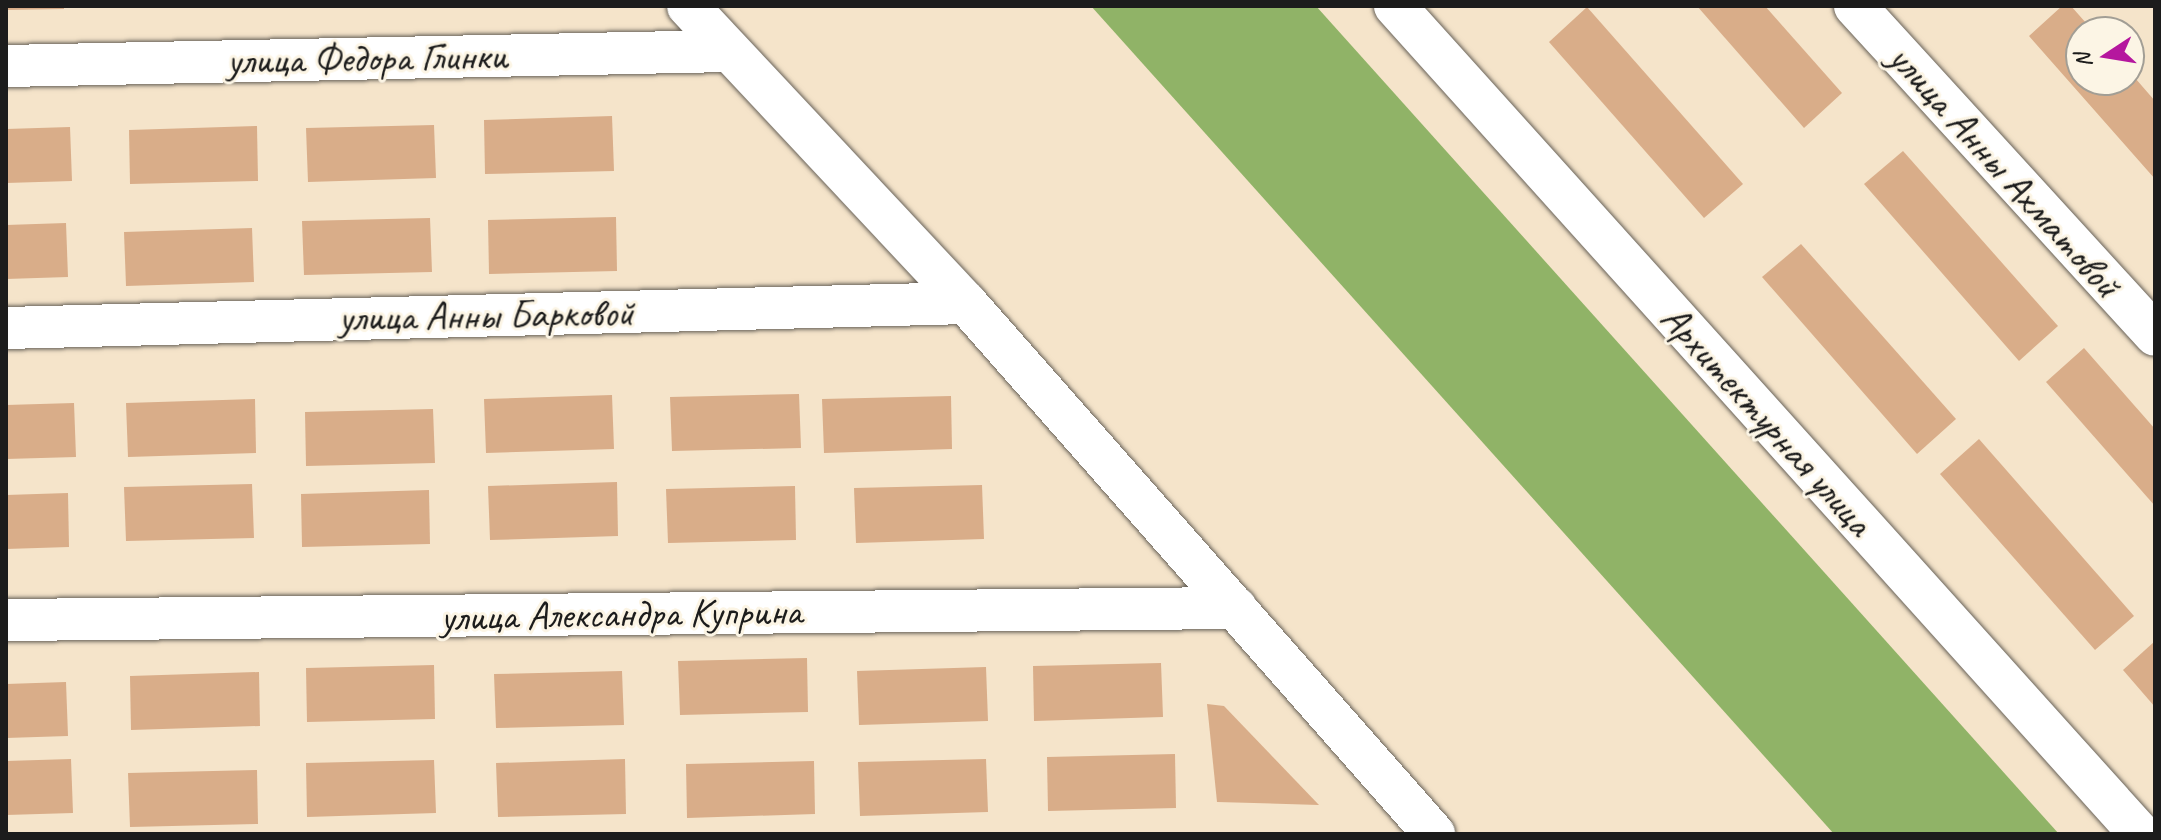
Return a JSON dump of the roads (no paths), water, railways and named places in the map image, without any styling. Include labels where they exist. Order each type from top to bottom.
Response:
[{"type":"street","points":[[688,6],[966,303],[1434,834]]},
{"type":"street","name":"Архитектурная улица","points":[[1395,6],[2140,834]]},
{"type":"street","name":"улица Анны Ахматовой","points":[[1855,6],[2155,335]]},
{"type":"street","name":"улица Федора Глинки","points":[[6,66],[729,51]]},
{"type":"street","name":"улица Анны Барковой","points":[[6,328],[966,303]]},
{"type":"street","name":"улица Александра Куприна","points":[[6,620],[1236,608]]}]
